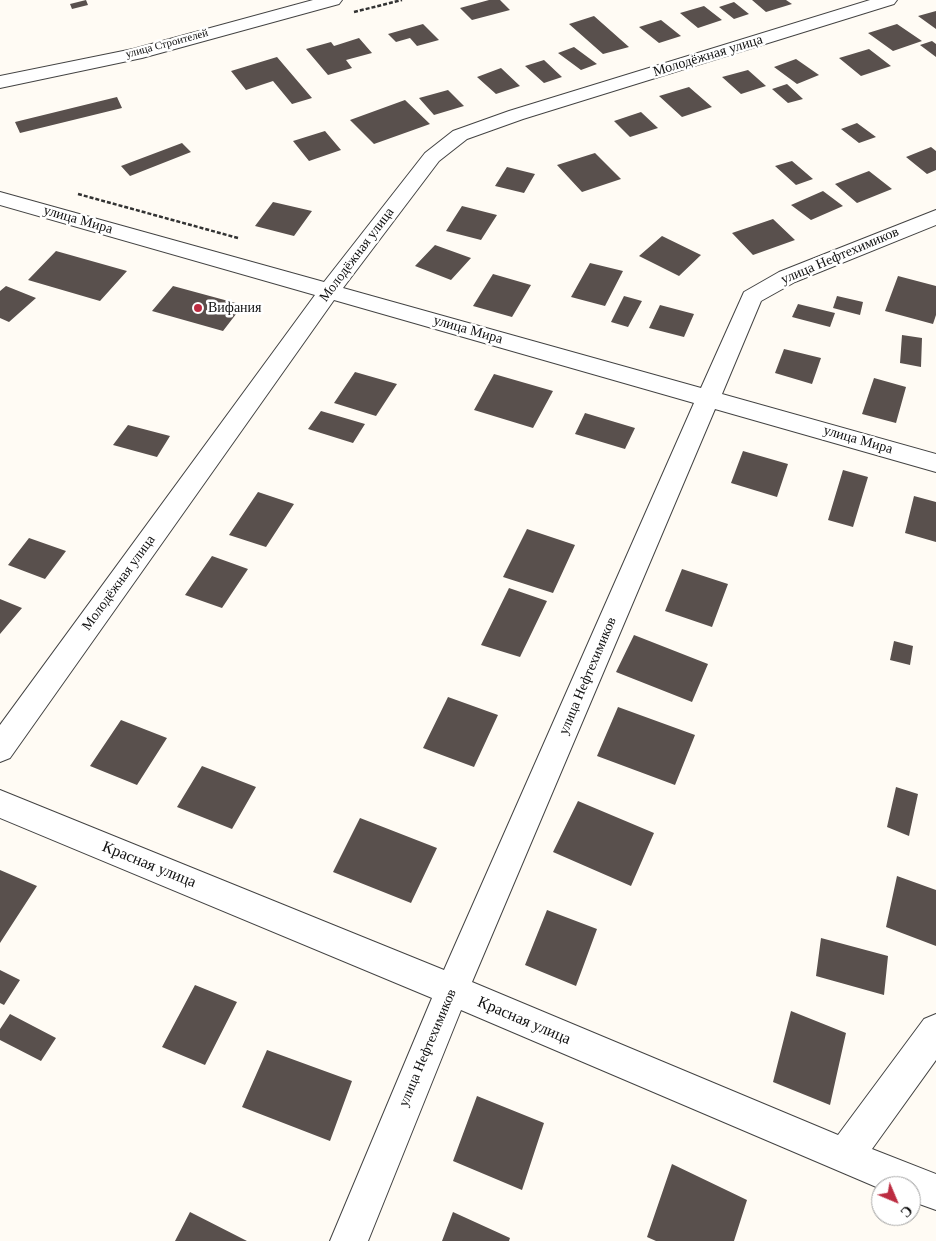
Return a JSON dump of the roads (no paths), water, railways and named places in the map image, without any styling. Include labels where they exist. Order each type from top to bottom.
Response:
[{"type":"street","name":"улица Строителей","points":[[0,82],[135,54],[333,0]]},
{"type":"street","name":"Молодёжная улица","points":[[0,749],[329,291],[432,157],[460,135],[516,114],[888,0]]},
{"type":"street","name":"улица Мира","points":[[0,198],[936,463]]},
{"type":"street","name":"улица Нефтехимиков","points":[[348,1241],[452,990],[752,297],[787,277],[936,216]]},
{"type":"street","name":"Красная улица","points":[[0,804],[452,990],[845,1156],[936,1192]]},
{"type":"street","points":[[845,1156],[936,1031]]},
{"type":"place","name":"Вифания","points":[[198,308]]}]
